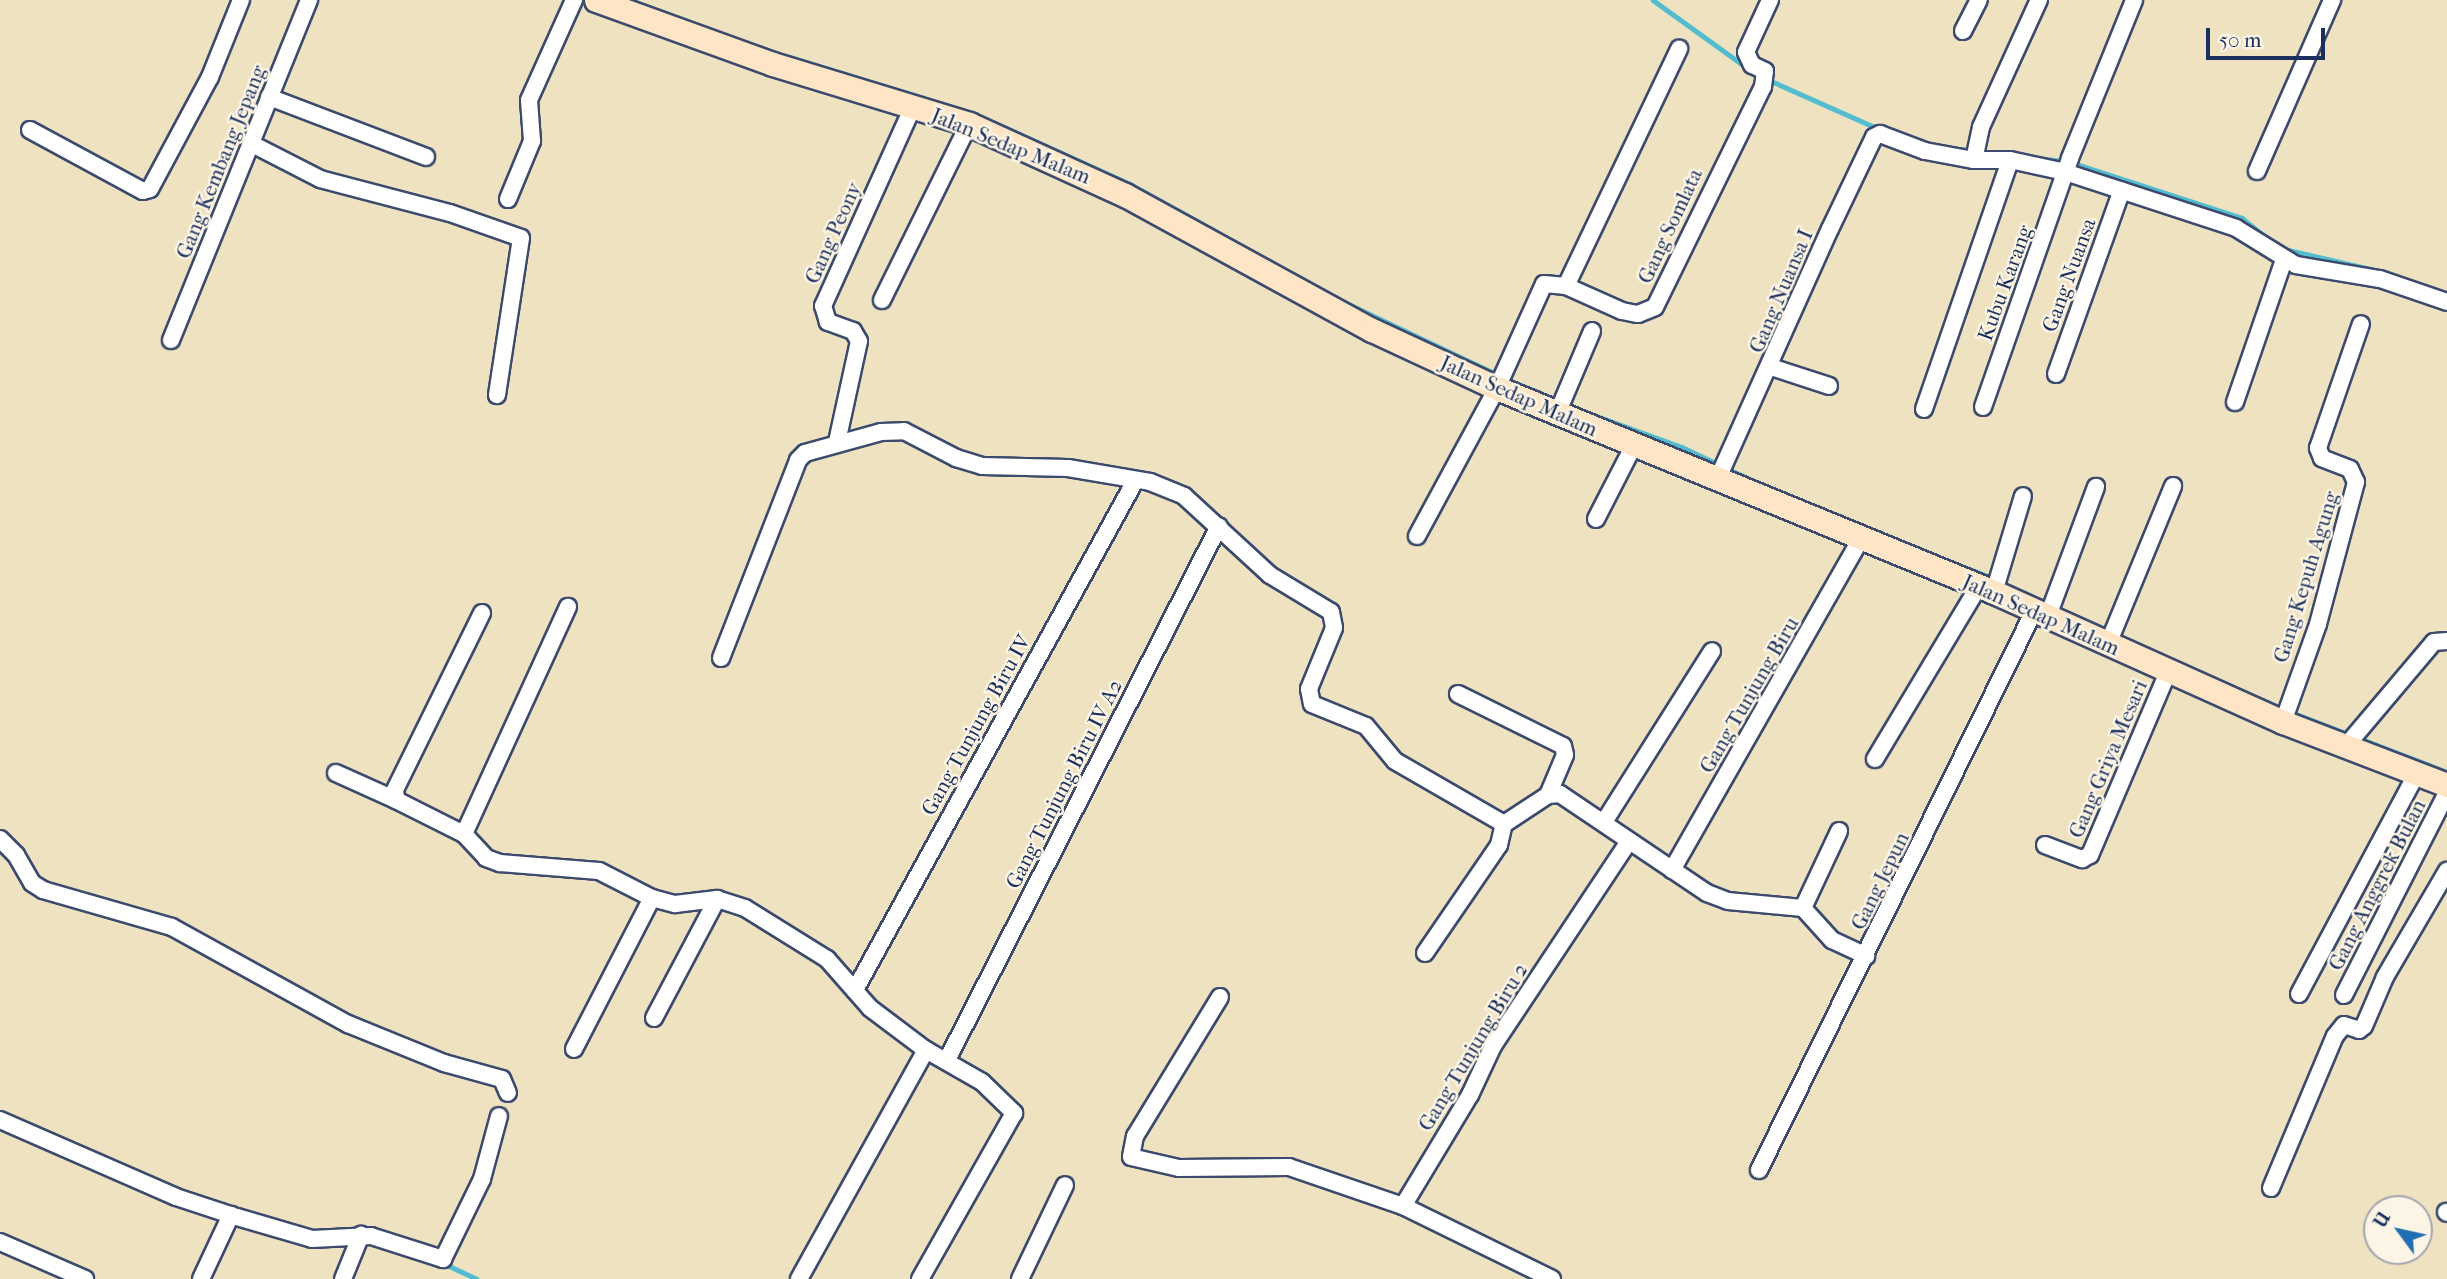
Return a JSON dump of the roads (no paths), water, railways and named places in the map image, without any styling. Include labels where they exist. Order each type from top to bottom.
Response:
[{"type":"street","points":[[30,130],[143,191],[150,189],[210,77],[241,0]]},
{"type":"street","name":"Gang Kembang Jepang","points":[[171,340],[253,144],[269,97],[309,0]]},
{"type":"street","points":[[508,199],[532,141],[529,100],[574,0]]},
{"type":"street","name":"Jalan Sedap Malam","points":[[596,0],[773,65],[969,124],[1125,195],[1350,318],[1561,405],[1634,445],[1721,470],[1861,539],[1992,585],[2111,635],[2168,672],[2286,713],[2447,785]]},
{"type":"street","name":"Gang Somlata","points":[[1566,286],[1622,311],[1638,314],[1655,307],[1765,81],[1747,60],[1745,52],[1770,0]]},
{"type":"street","points":[[1963,31],[1979,0]]},
{"type":"street","points":[[2039,0],[1975,153],[2010,160],[2068,165],[2122,190],[2236,228],[2284,260],[2380,279],[2447,302]]},
{"type":"street","name":"Kubu Karang","points":[[1983,407],[2068,165],[2134,0]]},
{"type":"street","points":[[2258,171],[2332,0]]},
{"type":"street","points":[[1418,536],[1501,379],[1545,284],[1566,286],[1679,49]]},
{"type":"street","points":[[269,97],[426,157]]},
{"type":"street","name":"Gang Peony","points":[[837,442],[859,341],[853,331],[828,322],[823,306],[913,107]]},
{"type":"street","points":[[882,300],[969,124]]},
{"type":"street","name":"Gang Nuansa I","points":[[1721,470],[1771,367],[1874,137],[1887,135],[1925,151],[1975,153]]},
{"type":"street","points":[[253,144],[320,179],[450,213],[521,238],[497,395]]},
{"type":"street","points":[[1924,409],[2010,160]]},
{"type":"street","name":"Gang Nuansa","points":[[2056,374],[2122,190]]},
{"type":"street","points":[[2235,402],[2284,260]]},
{"type":"street","name":"Gang Kepuh Agung","points":[[2286,713],[2318,624],[2356,482],[2350,469],[2322,458],[2318,448],[2361,324]]},
{"type":"street","points":[[1561,405],[1592,331]]},
{"type":"street","points":[[1771,367],[1829,386]]},
{"type":"street","points":[[721,658],[800,455],[837,442],[904,431],[956,458],[982,466],[1068,468],[1165,486],[1219,526],[1269,575],[1331,612],[1335,624],[1309,689],[1312,704],[1366,726],[1395,761],[1504,824]]},
{"type":"street","points":[[1596,519],[1634,445]]},
{"type":"street","name":"Gang Tunjung Biru IV","points":[[855,990],[1135,481]]},
{"type":"street","points":[[2111,635],[2174,486]]},
{"type":"street","name":"Gang Jepun","points":[[1759,1170],[1866,956],[2047,609],[2096,487]]},
{"type":"street","points":[[1875,759],[1992,585],[2023,496]]},
{"type":"street","name":"Gang Tunjung Biru IV A2","points":[[947,1060],[1219,526]]},
{"type":"street","name":"Gang Tunjung Biru","points":[[1672,870],[1861,539]]},
{"type":"street","points":[[464,834],[568,607]]},
{"type":"street","points":[[396,800],[395,790],[482,613]]},
{"type":"street","points":[[2349,743],[2434,642],[2447,641]]},
{"type":"street","points":[[1604,822],[1712,651]]},
{"type":"street","name":"Gang Griya Mesari","points":[[2045,845],[2082,859],[2090,855],[2168,672]]},
{"type":"street","points":[[1458,694],[1563,746],[1565,755],[1548,795]]},
{"type":"street","points":[[336,773],[464,834],[474,848],[500,863],[599,871],[652,898],[675,904],[717,899],[744,908],[810,947],[840,971],[870,1008],[926,1049],[982,1082],[1014,1113],[920,1279]]},
{"type":"street","points":[[2299,994],[2417,773]]},
{"type":"street","name":"Gang Anggrek Bulan","points":[[2344,995],[2447,793]]},
{"type":"street","points":[[1425,953],[1499,845],[1504,824],[1548,795],[1560,794],[1672,870],[1728,901],[1803,908],[1832,940],[1866,956]]},
{"type":"street","points":[[1803,908],[1839,831]]},
{"type":"street","points":[[0,839],[16,855],[32,883],[43,890],[172,928],[348,1024],[444,1063],[502,1079],[508,1093]]},
{"type":"street","name":"Gang Tunjung Biru 2","points":[[1403,1206],[1470,1094],[1493,1046],[1629,841]]},
{"type":"street","points":[[2271,1188],[2335,1037],[2344,1025],[2359,1030],[2364,1026],[2385,977],[2447,871]]},
{"type":"street","points":[[574,1049],[652,898]]},
{"type":"street","points":[[654,1018],[717,899]]},
{"type":"street","points":[[1220,997],[1135,1136],[1131,1157],[1180,1168],[1289,1167],[1403,1206],[1552,1279]]},
{"type":"street","points":[[800,1279],[926,1049]]},
{"type":"street","points":[[0,1120],[176,1197],[231,1215],[312,1239],[361,1235],[446,1259],[482,1179],[499,1116]]},
{"type":"street","points":[[1020,1279],[1065,1185]]},
{"type":"street","points":[[201,1279],[231,1215]]},
{"type":"street","points":[[343,1279],[361,1235]]},
{"type":"street","points":[[0,1242],[85,1279]]},
{"type":"waterway","points":[[630,0],[668,14]]},
{"type":"waterway","points":[[1653,0],[1746,67]]},
{"type":"waterway","points":[[760,47],[770,51]]},
{"type":"waterway","points":[[786,56],[973,113],[1130,184],[1217,232]]},
{"type":"waterway","points":[[1769,80],[1879,129]]},
{"type":"waterway","points":[[1951,148],[2064,161]]},
{"type":"waterway","points":[[2073,163],[2242,218],[2276,245]]},
{"type":"waterway","points":[[2284,249],[2384,272]]},
{"type":"waterway","points":[[2392,275],[2440,292]]},
{"type":"waterway","points":[[1338,299],[1498,375]]},
{"type":"waterway","points":[[1506,379],[1540,393]]},
{"type":"waterway","points":[[1583,411],[1682,447],[1756,482]]},
{"type":"waterway","points":[[1959,565],[1993,578]]},
{"type":"waterway","points":[[2001,582],[2088,622]]},
{"type":"waterway","points":[[2211,677],[2283,709]]},
{"type":"waterway","points":[[2291,712],[2447,772]]},
{"type":"waterway","points":[[445,1264],[477,1279]]}]
